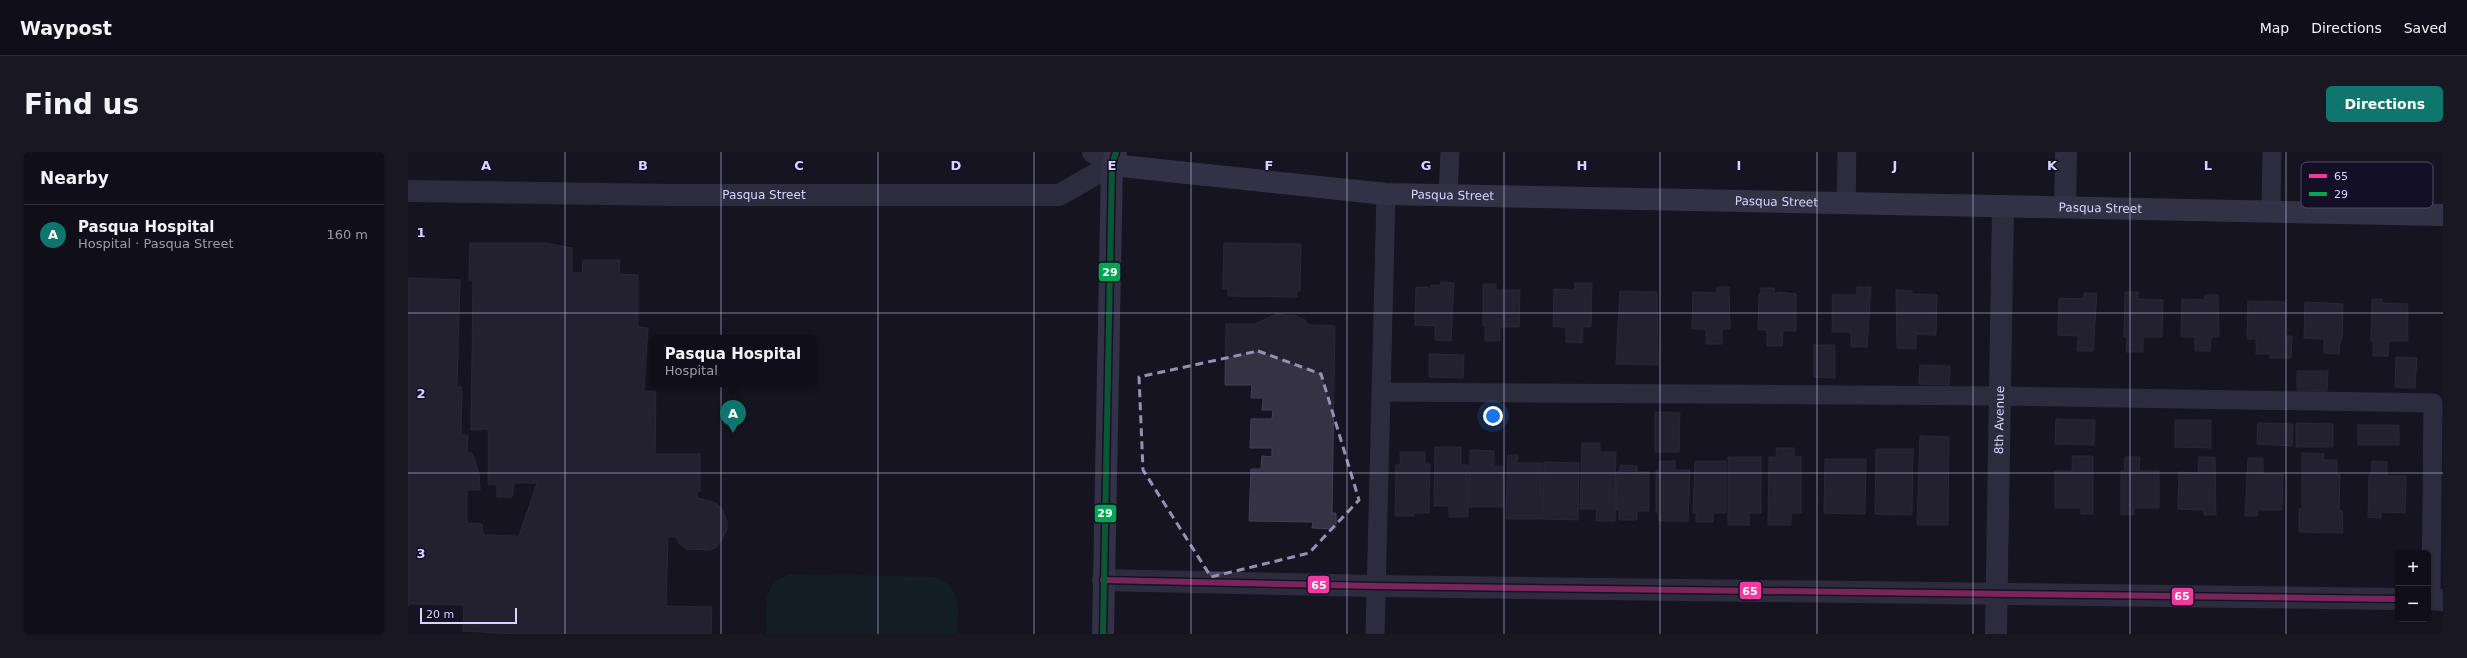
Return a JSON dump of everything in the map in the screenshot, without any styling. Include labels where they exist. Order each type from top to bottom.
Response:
[{"type":"street","name":"Pasqua Street","points":[[1093,152],[1112,156],[1386,194],[1846,204],[2443,214]]},
{"type":"street","points":[[2065,208],[2066,152]]},
{"type":"street","name":"Pasqua Street","points":[[408,191],[673,195],[1059,195],[1112,156]]},
{"type":"street","points":[[1103,634],[1112,156]]},
{"type":"street","name":"8th Avenue","points":[[1996,634],[2003,206]]},
{"type":"street","points":[[1104,580],[1376,586],[2395,599]]},
{"type":"lane","points":[[1448,195],[1450,152]]},
{"type":"lane","points":[[1846,204],[1847,152]]},
{"type":"lane","points":[[2271,210],[2272,152]]},
{"type":"lane","points":[[1375,634],[1386,194]]},
{"type":"lane","points":[[1382,392],[2000,396],[2432,403],[2434,599]]},
{"type":"highlighted area","points":[[1258,351],[1321,374],[1359,500],[1309,553],[1211,577],[1143,470],[1139,377]]},
{"type":"green space","points":[[796,574],[934,577],[950,586],[957,600],[957,634],[766,634],[766,604],[771,587],[776,581],[784,576]]},
{"type":"building","points":[[470,243],[545,243],[572,248],[572,273],[582,273],[583,260],[620,260],[619,274],[638,275],[638,327],[648,328],[644,391],[656,392],[655,454],[700,454],[700,491],[697,492],[697,498],[716,503],[722,509],[727,522],[727,529],[721,541],[715,548],[708,550],[686,549],[679,543],[676,537],[668,537],[666,606],[712,607],[711,634],[516,634],[463,631],[464,605],[410,604],[408,606],[408,278],[460,280],[457,387],[462,387],[461,435],[468,435],[467,453],[472,453],[479,473],[480,490],[467,490],[467,523],[482,524],[483,535],[519,536],[537,483],[514,483],[512,497],[497,497],[497,484],[488,485],[488,429],[471,430],[473,280],[469,280]]},
{"type":"building","points":[[1224,243],[1301,244],[1300,291],[1297,291],[1297,297],[1228,296],[1228,289],[1223,289]]},
{"type":"building","points":[[1441,282],[1454,283],[1451,341],[1435,340],[1435,326],[1415,325],[1416,287],[1431,288],[1431,285],[1441,285]]},
{"type":"building","points":[[1575,283],[1592,283],[1591,327],[1583,327],[1582,343],[1566,342],[1566,327],[1553,327],[1554,289],[1575,290]]},
{"type":"building","points":[[1483,284],[1496,284],[1496,290],[1520,290],[1519,327],[1500,327],[1500,341],[1485,341],[1485,326],[1483,326]]},
{"type":"building","points":[[1717,287],[1729,287],[1730,329],[1722,329],[1722,344],[1706,344],[1706,329],[1692,329],[1693,292],[1717,293]]},
{"type":"building","points":[[1857,287],[1871,287],[1867,347],[1851,347],[1851,332],[1832,332],[1832,295],[1857,295]]},
{"type":"building","points":[[1761,288],[1774,288],[1774,294],[1779,292],[1796,294],[1796,331],[1783,331],[1782,346],[1767,346],[1767,330],[1758,330],[1759,294],[1761,294]]},
{"type":"building","points":[[1896,290],[1912,291],[1912,294],[1937,295],[1936,335],[1916,334],[1916,349],[1897,348]]},
{"type":"building","points":[[1620,291],[1657,292],[1658,365],[1616,364]]},
{"type":"building","points":[[2125,292],[2138,292],[2138,299],[2163,300],[2162,337],[2143,337],[2143,352],[2126,352],[2127,337],[2124,337]]},
{"type":"building","points":[[2084,293],[2097,293],[2093,351],[2077,351],[2078,336],[2058,335],[2059,298],[2084,299]]},
{"type":"building","points":[[2205,295],[2218,295],[2219,337],[2211,337],[2210,351],[2195,351],[2195,337],[2181,337],[2182,299],[2205,300]]},
{"type":"building","points":[[2372,299],[2382,299],[2382,303],[2408,304],[2408,341],[2389,341],[2388,356],[2373,356],[2373,341],[2371,340]]},
{"type":"building","points":[[2248,301],[2286,302],[2285,336],[2292,336],[2291,358],[2270,358],[2270,354],[2256,354],[2256,339],[2247,339]]},
{"type":"building","points":[[2305,302],[2343,304],[2342,340],[2340,340],[2339,354],[2324,353],[2324,339],[2304,338]]},
{"type":"building","points":[[1276,314],[1296,316],[1305,320],[1309,325],[1335,326],[1332,513],[1336,513],[1336,529],[1312,528],[1313,522],[1249,521],[1251,469],[1261,469],[1262,456],[1272,457],[1272,448],[1250,448],[1251,419],[1272,419],[1273,410],[1262,410],[1263,398],[1251,398],[1252,385],[1225,385],[1226,324],[1255,324]]},
{"type":"building","points":[[1814,345],[1835,345],[1835,378],[1814,377]]},
{"type":"building","points":[[1429,354],[1464,355],[1463,378],[1429,377]]},
{"type":"building","points":[[2396,357],[2417,358],[2415,388],[2395,387]]},
{"type":"building","points":[[1920,365],[1950,366],[1949,385],[1919,384]]},
{"type":"building","points":[[2297,371],[2328,371],[2327,391],[2297,390]]},
{"type":"building","points":[[1655,412],[1680,413],[1679,452],[1655,452]]},
{"type":"building","points":[[2056,419],[2095,420],[2094,445],[2055,444]]},
{"type":"building","points":[[2175,420],[2211,420],[2211,448],[2175,447]]},
{"type":"building","points":[[2258,423],[2293,424],[2292,446],[2257,444]]},
{"type":"building","points":[[2296,423],[2333,424],[2333,447],[2296,447]]},
{"type":"building","points":[[2358,425],[2399,425],[2399,445],[2358,445]]},
{"type":"building","points":[[1920,436],[1949,437],[1948,525],[1917,525]]},
{"type":"building","points":[[1582,443],[1600,443],[1600,452],[1616,452],[1615,521],[1596,521],[1597,509],[1580,509]]},
{"type":"building","points":[[1435,447],[1461,447],[1461,465],[1468,465],[1468,517],[1449,517],[1449,506],[1434,506]]},
{"type":"building","points":[[1776,448],[1794,448],[1794,457],[1801,457],[1801,513],[1791,513],[1791,525],[1768,525],[1769,457],[1776,457]]},
{"type":"building","points":[[1876,449],[1913,449],[1912,515],[1875,514]]},
{"type":"building","points":[[1470,450],[1494,451],[1494,466],[1503,466],[1503,507],[1469,507]]},
{"type":"building","points":[[1400,452],[1425,452],[1425,464],[1430,464],[1429,513],[1414,513],[1414,516],[1395,516],[1396,465],[1400,465]]},
{"type":"building","points":[[2302,453],[2324,454],[2323,460],[2337,460],[2337,474],[2340,475],[2339,511],[2342,511],[2343,533],[2299,532],[2299,509],[2302,509]]},
{"type":"building","points":[[1508,455],[1518,455],[1517,463],[1542,463],[1542,519],[1506,519]]},
{"type":"building","points":[[2072,456],[2093,456],[2093,514],[2081,514],[2081,508],[2055,508],[2055,471],[2072,471]]},
{"type":"building","points":[[1728,457],[1761,457],[1761,513],[1749,513],[1749,525],[1728,525]]},
{"type":"building","points":[[2125,457],[2140,457],[2139,471],[2159,471],[2159,508],[2134,508],[2134,515],[2121,515],[2121,471],[2124,471]]},
{"type":"building","points":[[2199,457],[2215,457],[2216,515],[2204,515],[2204,510],[2178,509],[2179,472],[2198,473]]},
{"type":"building","points":[[2248,458],[2263,458],[2263,474],[2283,474],[2282,510],[2258,510],[2257,516],[2245,516]]},
{"type":"building","points":[[1825,459],[1866,459],[1865,514],[1824,513]]},
{"type":"building","points":[[1659,461],[1675,461],[1675,470],[1690,470],[1688,521],[1659,521],[1658,512],[1656,512],[1656,470],[1659,470]]},
{"type":"building","points":[[1695,461],[1726,461],[1726,513],[1713,513],[1713,522],[1696,522],[1696,513],[1693,513]]},
{"type":"building","points":[[2372,461],[2387,462],[2387,476],[2406,476],[2405,513],[2381,512],[2381,518],[2368,517],[2369,475],[2371,475]]},
{"type":"building","points":[[1544,462],[1579,463],[1578,520],[1543,519]]},
{"type":"building","points":[[1620,465],[1637,466],[1637,472],[1649,472],[1649,511],[1637,511],[1637,520],[1619,520],[1619,510],[1616,510],[1617,472],[1619,472]]},
{"type":"transit line","name":"29","points":[[1103,634],[1112,165],[1116,152]]},
{"type":"transit line","name":"65","points":[[1103,580],[1376,586],[2395,599]]},
{"type":"place","name":"Pasqua Hospital","points":[[733,433]]}]
